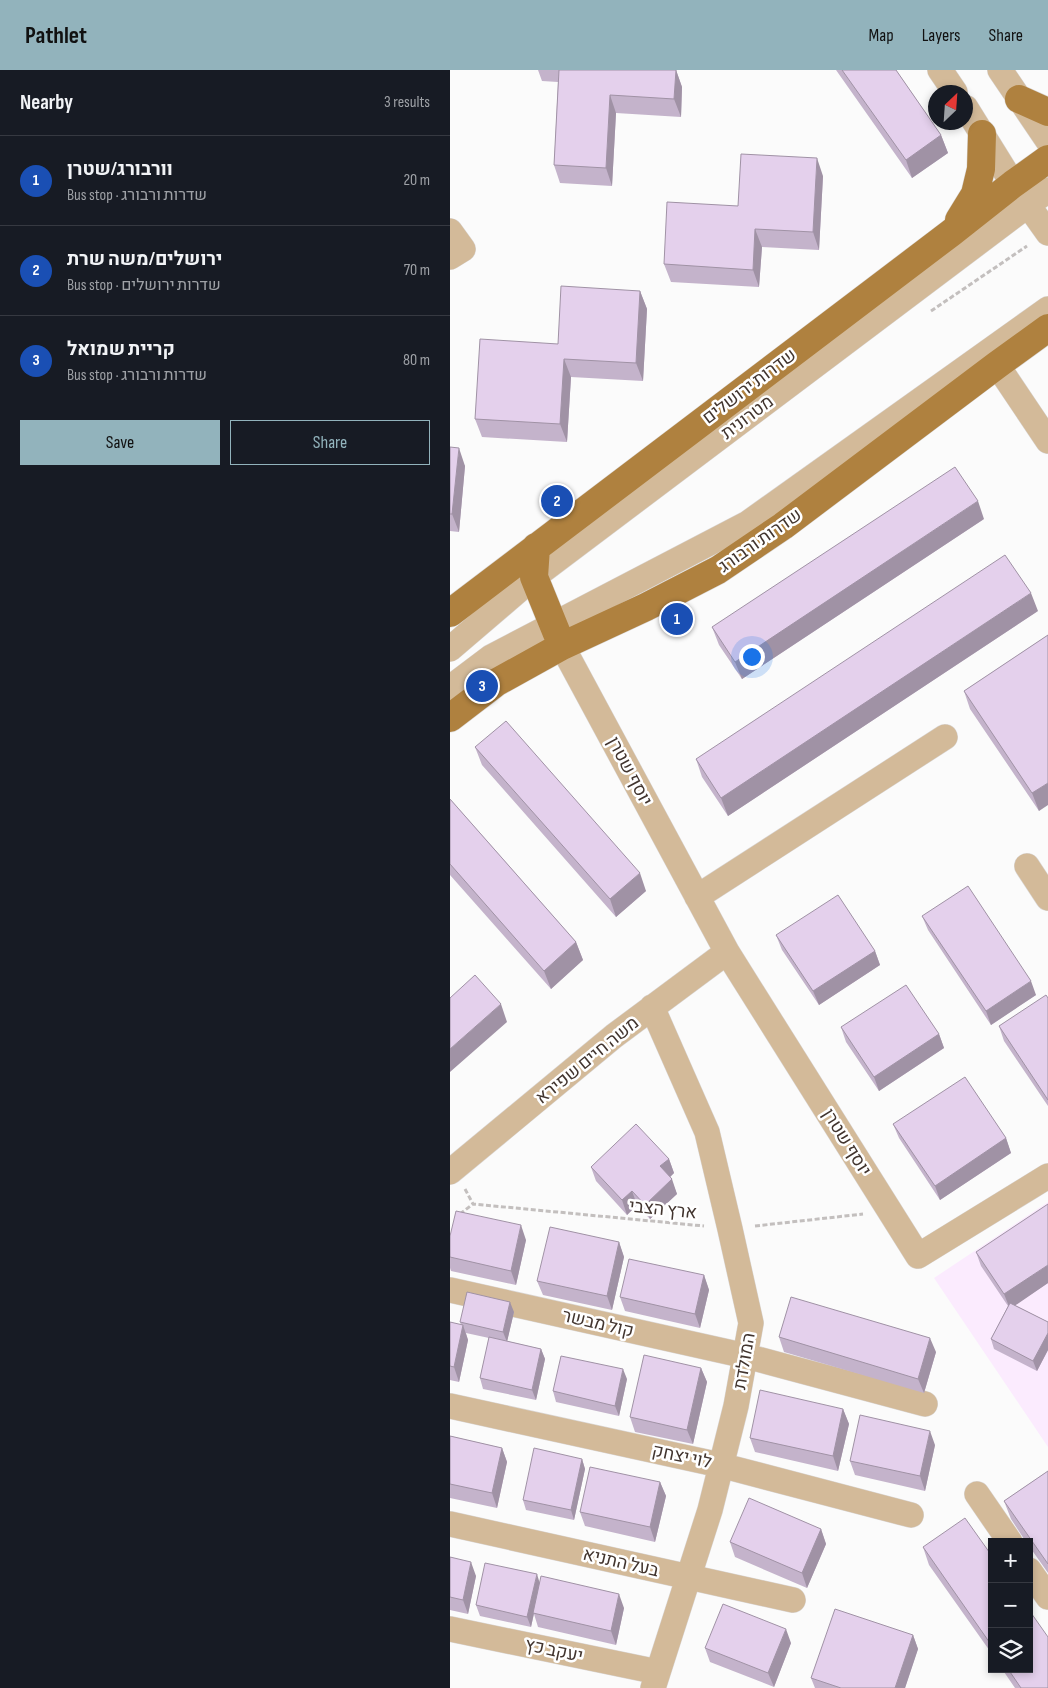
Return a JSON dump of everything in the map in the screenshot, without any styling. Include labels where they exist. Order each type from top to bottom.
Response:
[{"type":"main road","points":[[1019,99],[1048,112]]},
{"type":"main road","points":[[951,233],[975,194],[981,169],[982,134]]},
{"type":"main road","name":"שדרות ירושלים","points":[[450,613],[951,233],[1020,194],[1048,160]]},
{"type":"main road","name":"שדרות ורבורג","points":[[450,718],[557,635],[646,607],[718,570],[783,526],[1048,328]]},
{"type":"main road","points":[[536,547],[534,577],[557,635]]},
{"type":"street","points":[[940,70],[950,85]]},
{"type":"street","points":[[1000,70],[1048,141]]},
{"type":"street","points":[[973,119],[1020,194],[1048,233]]},
{"type":"street","name":"מטרונית","points":[[450,649],[534,577],[1020,194],[1048,190]]},
{"type":"street","points":[[450,231],[463,249],[450,257]]},
{"type":"street","points":[[450,688],[491,657],[557,635],[748,523],[1048,309]]},
{"type":"street","points":[[996,365],[1048,441]]},
{"type":"street","name":"יוסף שטרן","points":[[557,635],[727,952],[918,1256],[1048,1176]]},
{"type":"street","points":[[697,897],[945,737]]},
{"type":"street","points":[[1027,866],[1048,898]]},
{"type":"street","name":"משה חיים שפירא","points":[[452,1171],[614,1036],[727,952]]},
{"type":"street","name":"המולדת","points":[[652,1007],[707,1132],[751,1323],[736,1406],[710,1510],[656,1680]]},
{"type":"street","name":"קול מבשר","points":[[450,1290],[746,1356],[925,1404]]},
{"type":"street","name":"לוי יצחק","points":[[450,1406],[720,1465],[911,1515]]},
{"type":"street","points":[[977,1494],[1007,1538]]},
{"type":"street","name":"בעל התניא","points":[[450,1524],[792,1600]]},
{"type":"street","points":[[1033,1576],[1048,1597]]},
{"type":"street","name":"יעקב כץ","points":[[450,1629],[656,1680]]},
{"type":"path","points":[[452,1171],[473,1204],[458,1216]]},
{"type":"path","name":"ארץ הצבי","points":[[473,1204],[730,1229],[890,1211]]},
{"type":"shaded area","points":[[1048,1202],[1048,1447],[934,1278]]},
{"type":"building","points":[[559,70],[676,70],[674,99],[610,95],[606,168],[554,165]]},
{"type":"building","points":[[842,70],[896,70],[928,116],[928,130],[938,130],[941,135],[906,160]]},
{"type":"building","points":[[741,154],[817,158],[813,232],[755,229],[753,270],[664,264],[667,202],[738,206]]},
{"type":"building","points":[[561,286],[640,291],[636,363],[564,359],[560,424],[475,419],[480,339],[558,344]]},
{"type":"building","points":[[450,447],[459,448],[452,514],[450,514]]},
{"type":"building","points":[[955,467],[978,501],[735,662],[712,627]]},
{"type":"building","points":[[1005,555],[1031,593],[721,798],[696,759]]},
{"type":"building","points":[[1048,635],[1048,783],[1032,793],[964,691]]},
{"type":"building","points":[[506,721],[640,873],[610,899],[475,747]]},
{"type":"building","points":[[450,799],[576,942],[544,971],[450,864]]},
{"type":"building","points":[[968,886],[1031,981],[986,1011],[922,916]]},
{"type":"building","points":[[838,895],[875,951],[813,991],[776,935]]},
{"type":"building","points":[[475,975],[501,1004],[450,1049],[450,998]]},
{"type":"building","points":[[906,985],[939,1034],[874,1077],[841,1027]]},
{"type":"building","points":[[1046,995],[1048,998],[1048,1100],[999,1026]]},
{"type":"building","points":[[965,1077],[1006,1138],[935,1186],[893,1124]]},
{"type":"building","points":[[636,1124],[669,1159],[660,1166],[672,1179],[645,1205],[632,1191],[622,1200],[591,1167]]},
{"type":"building","points":[[1048,1204],[1048,1265],[1004,1294],[976,1252]]},
{"type":"building","points":[[456,1211],[521,1225],[511,1271],[450,1257],[450,1236]]},
{"type":"building","points":[[550,1227],[619,1242],[607,1296],[537,1281]]},
{"type":"building","points":[[629,1259],[704,1275],[695,1314],[620,1297]]},
{"type":"building","points":[[467,1292],[510,1302],[503,1332],[460,1322]]},
{"type":"building","points":[[791,1297],[930,1338],[918,1379],[779,1337]]},
{"type":"building","points":[[1010,1303],[1048,1322],[1048,1333],[1033,1361],[991,1339]]},
{"type":"building","points":[[450,1322],[463,1325],[454,1367],[450,1366]]},
{"type":"building","points":[[489,1337],[541,1349],[532,1390],[480,1378]]},
{"type":"building","points":[[644,1355],[701,1368],[687,1430],[630,1417]]},
{"type":"building","points":[[561,1356],[623,1369],[615,1406],[553,1391]]},
{"type":"building","points":[[760,1390],[843,1409],[833,1456],[750,1438]]},
{"type":"building","points":[[860,1415],[930,1431],[920,1476],[850,1461]]},
{"type":"building","points":[[450,1436],[502,1448],[492,1493],[450,1484]]},
{"type":"building","points":[[534,1448],[582,1459],[571,1510],[523,1500]]},
{"type":"building","points":[[590,1467],[660,1482],[650,1527],[580,1512]]},
{"type":"building","points":[[1048,1471],[1048,1564],[1033,1543],[1033,1538],[1030,1538],[1004,1501]]},
{"type":"building","points":[[749,1498],[821,1529],[802,1573],[730,1542]]},
{"type":"building","points":[[965,1518],[988,1550],[988,1640],[923,1547]]},
{"type":"building","points":[[450,1557],[471,1562],[463,1600],[450,1597]]},
{"type":"building","points":[[485,1563],[537,1574],[527,1617],[476,1605]]},
{"type":"building","points":[[541,1576],[619,1594],[611,1631],[533,1613]]},
{"type":"building","points":[[723,1604],[786,1629],[768,1673],[705,1648]]},
{"type":"building","points":[[835,1609],[913,1635],[895,1688],[841,1688],[811,1678]]},
{"type":"building","points":[[1033,1616],[1048,1637],[1048,1688],[1021,1688],[1011,1673],[1033,1673]]},
{"type":"place","name":"ירושלים/משה שרת","points":[[557,501]]},
{"type":"place","name":"וורבורג/שטרן","points":[[677,619]]},
{"type":"place","name":"קריית שמואל","points":[[482,686]]}]
